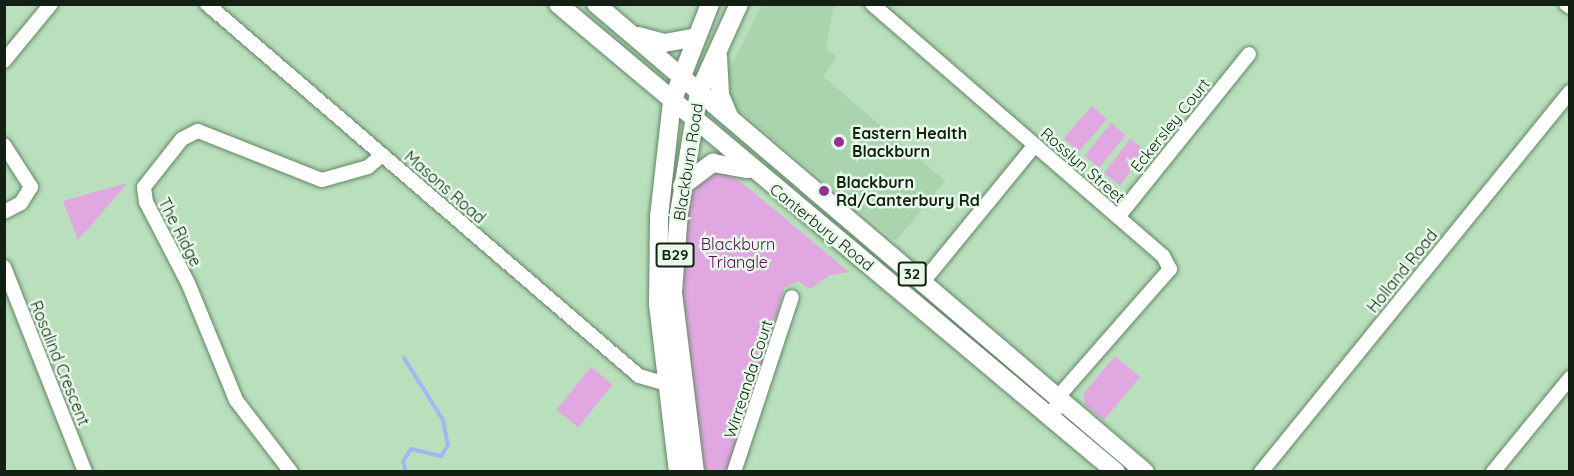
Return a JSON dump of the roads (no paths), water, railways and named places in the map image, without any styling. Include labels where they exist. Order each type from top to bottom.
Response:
[{"type":"main road","name":"Canterbury Road","points":[[558,4],[754,171],[1116,471]]},
{"type":"main road","name":"Canterbury Road","points":[[596,4],[1145,471]]},
{"type":"main road","name":"Blackburn Road","points":[[695,471],[689,427],[675,383],[657,255],[672,102],[692,38],[710,4]]},
{"type":"main road","name":"Blackburn Road","points":[[678,466],[673,292],[682,186],[692,119],[699,92],[722,34],[739,4]]},
{"type":"main road","points":[[626,30],[650,42],[692,38]]},
{"type":"main road","points":[[722,34],[717,78],[732,122]]},
{"type":"main road","points":[[682,186],[713,163],[754,171]]},
{"type":"main road","points":[[678,466],[689,427]]},
{"type":"street","points":[[4,61],[51,4]]},
{"type":"street","name":"Masons Road","points":[[207,4],[639,376],[675,383]]},
{"type":"street","name":"Rosslyn Street","points":[[872,4],[1118,217],[1170,269],[1086,367],[1064,403]]},
{"type":"street","name":"Eckersley Court","points":[[1118,217],[1249,54]]},
{"type":"street","name":"Holland Road","points":[[1261,471],[1569,92]]},
{"type":"street","name":"The Ridge","points":[[291,471],[236,400],[144,187],[192,132],[209,133],[322,180],[368,167],[382,155]]},
{"type":"street","points":[[4,145],[31,187],[21,203],[4,212]]},
{"type":"street","points":[[922,283],[1035,145]]},
{"type":"street","name":"Rosalind Crescent","points":[[4,267],[85,471]]},
{"type":"street","name":"Wirreanda Court","points":[[734,471],[792,297]]},
{"type":"street","points":[[1493,471],[1569,378]]},
{"type":"street","points":[[1053,420],[1064,403]]},
{"type":"waterway","points":[[404,358],[443,420],[448,445],[441,456],[411,449],[403,462],[406,472]]},
{"type":"place","name":"Eastern Health Blackburn","points":[[839,142]]},
{"type":"place","name":"Blackburn Rd/Canterbury Rd","points":[[824,191]]},
{"type":"park label","name":"Blackburn Triangle","points":[[738,253]]}]
